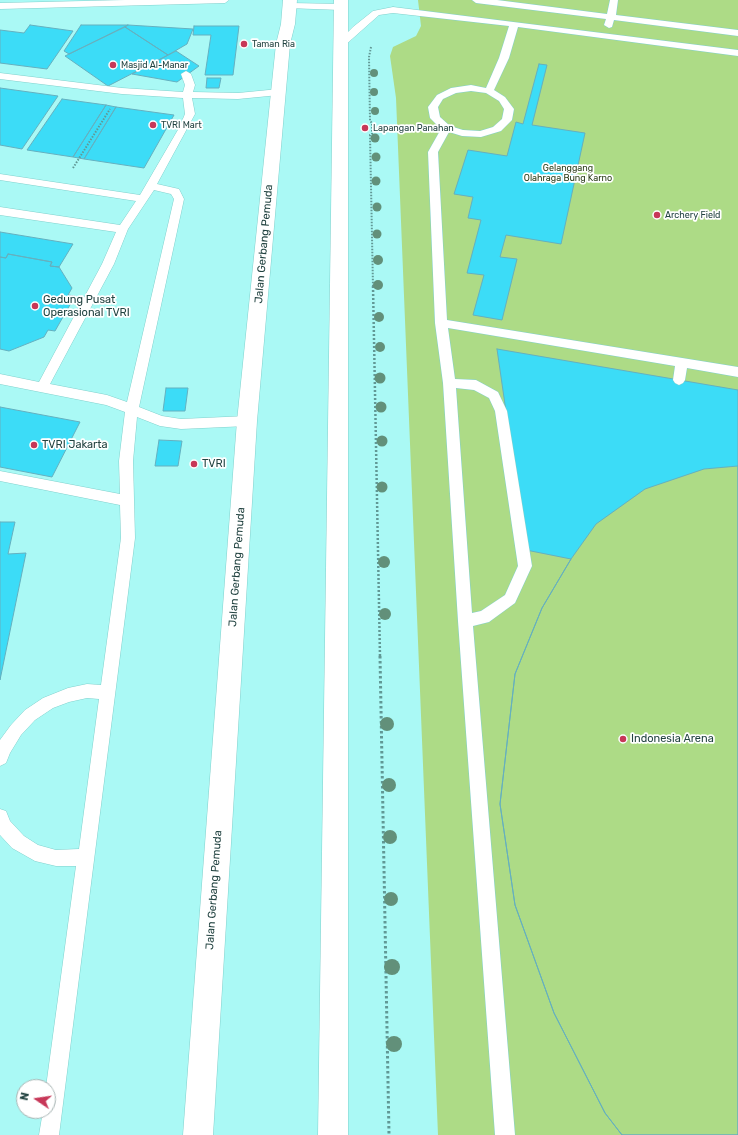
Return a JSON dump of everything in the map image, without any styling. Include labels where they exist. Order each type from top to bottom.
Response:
[{"type":"main road","name":"Jalan Gerbang Pemuda","points":[[198,1135],[247,421],[283,44],[290,3]]},
{"type":"main road","points":[[333,1135],[341,3]]},
{"type":"lane","points":[[0,6],[225,0]]},
{"type":"lane","points":[[476,0],[738,33]]},
{"type":"lane","points":[[607,36],[614,0]]},
{"type":"lane","points":[[482,20],[487,1]]},
{"type":"lane","points":[[290,3],[341,3]]},
{"type":"lane","points":[[340,45],[376,12],[388,11],[419,12],[738,53]]},
{"type":"lane","points":[[489,92],[504,58],[514,24]]},
{"type":"lane","points":[[42,387],[108,264],[123,230],[151,186],[184,128],[190,114],[187,96],[190,85],[186,74]]},
{"type":"lane","points":[[0,76],[187,96],[238,96],[279,92]]},
{"type":"lane","points":[[471,88],[489,92],[502,99],[509,109],[507,120],[497,129],[481,134],[462,134],[446,128],[435,118],[433,107],[440,97],[454,90],[471,88]]},
{"type":"lane","points":[[446,128],[433,152],[441,323],[449,383],[465,621],[504,1135]]},
{"type":"lane","points":[[0,177],[143,199]]},
{"type":"lane","points":[[49,1135],[128,538],[126,460],[132,409],[179,199],[175,191],[151,186]]},
{"type":"lane","points":[[0,211],[123,230]]},
{"type":"lane","points":[[441,323],[738,372]]},
{"type":"lane","points":[[679,380],[681,363]]},
{"type":"lane","points":[[0,379],[106,400],[160,421],[181,424],[247,421]]},
{"type":"lane","points":[[449,383],[476,385],[494,395],[501,411],[525,566],[510,599],[484,617],[465,621]]},
{"type":"lane","points":[[0,476],[127,501]]},
{"type":"lane","points":[[0,758],[4,748],[16,730],[30,715],[48,703],[68,695],[87,691],[108,692]]},
{"type":"lane","points":[[0,817],[4,827],[18,842],[35,853],[56,858],[86,857]]},
{"type":"path","points":[[388,11],[374,34],[369,57],[370,121],[372,123],[371,151],[389,1135]]},
{"type":"path","points":[[61,186],[122,90]]},
{"type":"green space","name":"Gelanggang Olahraga Bung Karno","points":[[418,0],[738,0],[738,1135],[438,1135],[396,98],[390,56],[393,47],[416,36],[421,26]]},
{"type":"building","points":[[30,25],[73,31],[47,69],[0,63],[0,30],[24,33]]},
{"type":"building","points":[[81,25],[128,25],[69,54],[64,51]]},
{"type":"building","points":[[128,25],[193,29],[187,44],[168,55],[125,27]]},
{"type":"building","points":[[194,26],[239,26],[233,75],[205,75],[211,35],[193,35]]},
{"type":"building","name":"Masjid Al-Manar","points":[[125,27],[168,55],[108,86],[65,56]]},
{"type":"building","points":[[176,51],[199,66],[177,82],[132,74]]},
{"type":"building","points":[[539,64],[547,65],[532,125],[585,133],[561,244],[506,235],[500,257],[517,259],[502,320],[473,315],[484,275],[467,273],[481,220],[468,218],[473,197],[454,194],[468,150],[507,156],[516,122],[523,124]]},
{"type":"building","points":[[207,78],[221,78],[219,88],[206,88]]},
{"type":"building","points":[[0,88],[58,96],[22,149],[0,145]]},
{"type":"building","points":[[62,99],[106,105],[73,157],[27,150]]},
{"type":"building","points":[[106,105],[116,107],[84,159],[73,157]]},
{"type":"building","points":[[116,107],[174,115],[144,168],[84,159]]},
{"type":"building","points":[[0,232],[73,244],[59,267],[50,266],[52,262],[8,254],[6,258],[0,257]]},
{"type":"building","name":"Gedung Pusat Operasional TVRI","points":[[8,254],[52,262],[50,266],[59,267],[72,288],[68,295],[75,296],[55,331],[48,330],[44,337],[9,351],[0,349],[0,257],[6,258]]},
{"type":"building","name":"Indonesia Arena","points":[[497,349],[738,390],[738,1135],[622,1135],[605,1113],[554,1013],[515,905],[500,804],[515,674],[542,608],[571,559],[526,550]]},
{"type":"building","points":[[166,388],[188,388],[185,411],[163,411]]},
{"type":"building","name":"TVRI Jakarta","points":[[0,407],[80,422],[52,477],[0,467]]},
{"type":"building","points":[[159,440],[182,441],[178,466],[155,466]]},
{"type":"building","name":"Indonesia Arena","points":[[738,466],[738,1135],[622,1135],[605,1113],[554,1013],[515,905],[500,804],[515,674],[542,608],[571,559],[596,524],[645,489],[704,469]]},
{"type":"building","points":[[0,522],[15,522],[8,554],[26,553],[0,680]]},
{"type":"place","name":"Taman Ria","points":[[244,44]]},
{"type":"place","name":"Masjid Al-Manar","points":[[113,65]]},
{"type":"place","name":"TVRI Mart","points":[[153,125]]},
{"type":"place","name":"Lapangan Panahan","points":[[365,128]]},
{"type":"place","name":"Archery Field","points":[[657,215]]},
{"type":"place","name":"Gedung Pusat Operasional TVRI","points":[[35,306]]},
{"type":"place","name":"TVRI Jakarta","points":[[34,445]]},
{"type":"place","name":"TVRI","points":[[194,464]]},
{"type":"place","name":"Indonesia Arena","points":[[623,739]]}]
